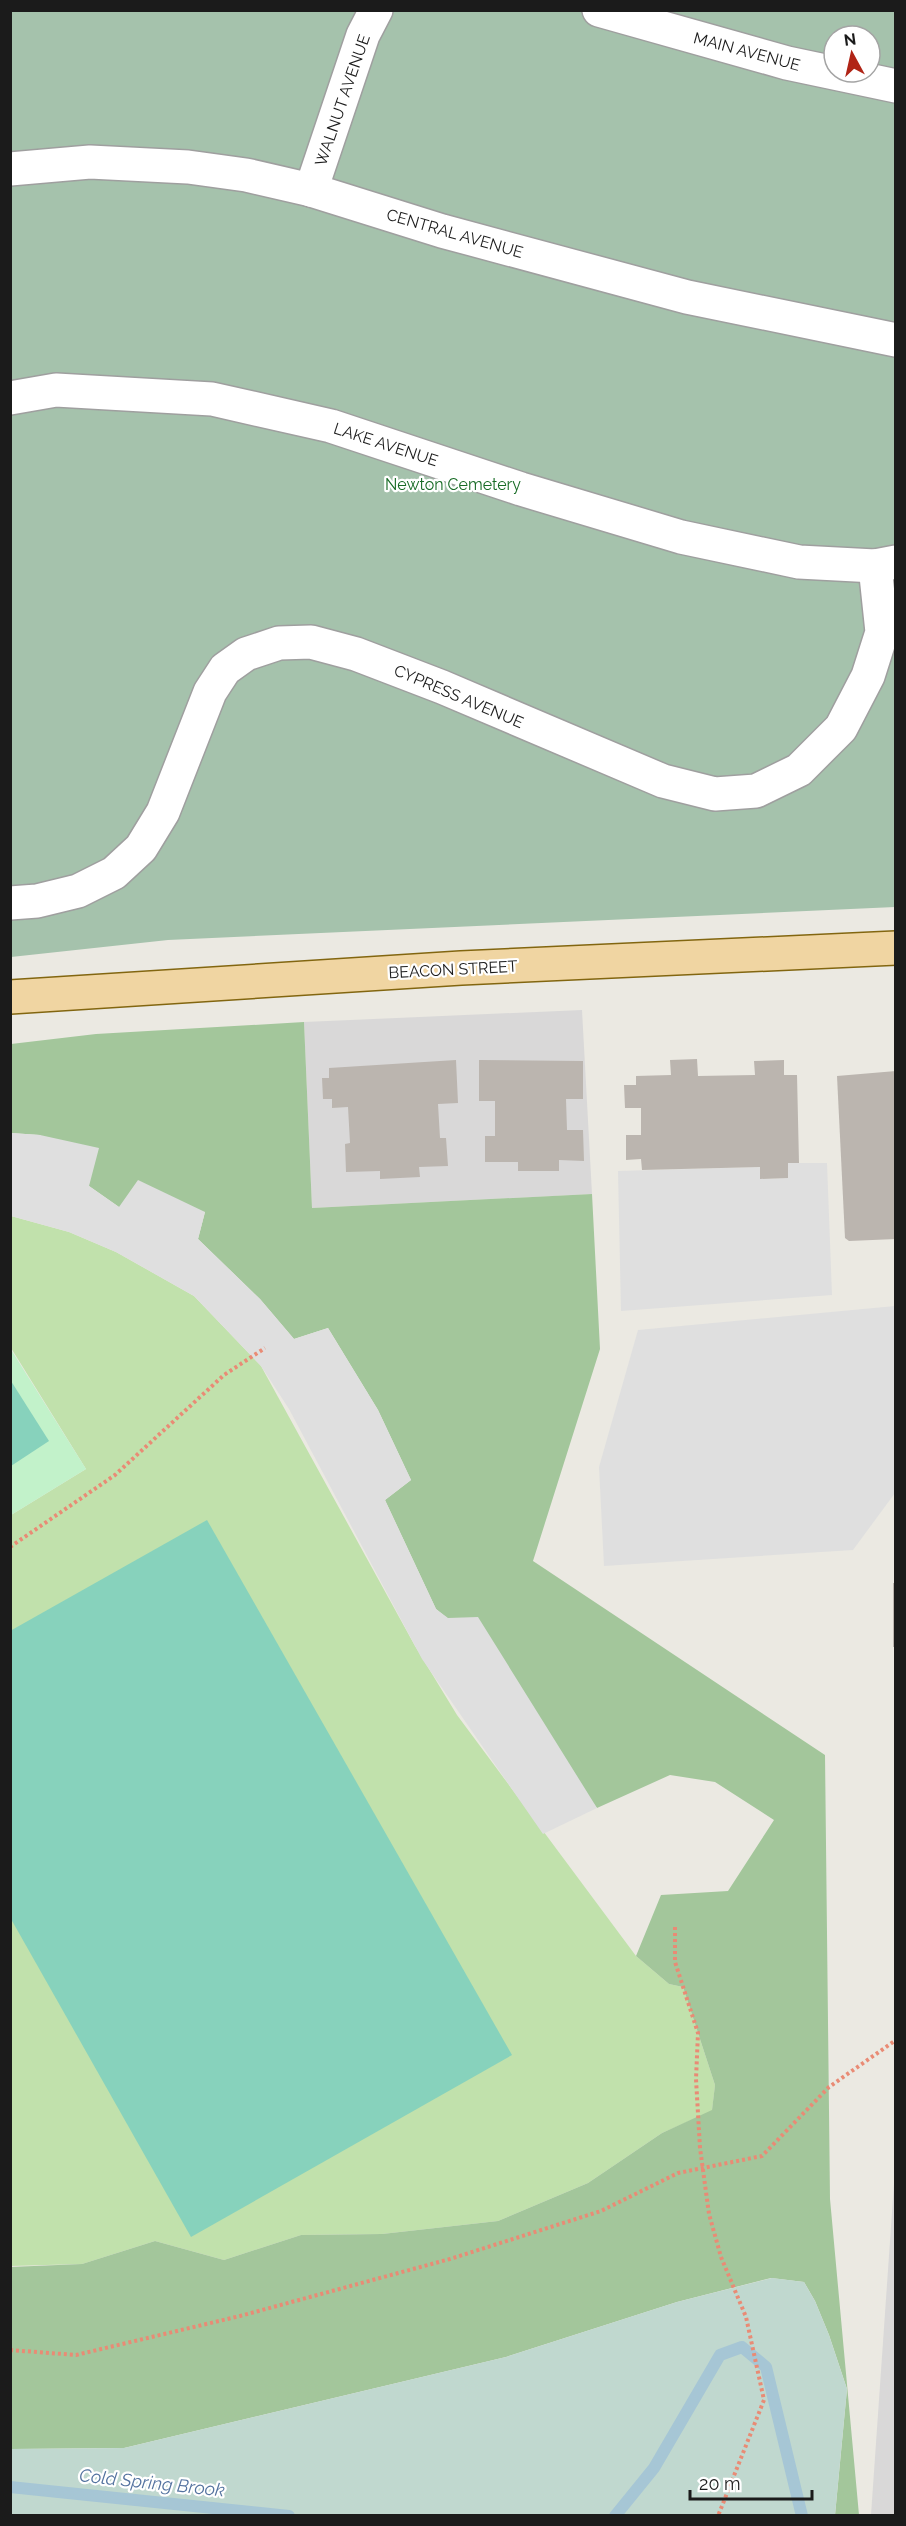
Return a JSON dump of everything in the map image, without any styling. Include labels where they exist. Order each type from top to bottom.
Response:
[{"type":"main road","name":"BEACON STREET","points":[[10,997],[437,970],[896,948]]},
{"type":"lane","name":"WALNUT AVENUE","points":[[311,190],[363,35],[376,10]]},
{"type":"lane","name":"MAIN AVENUE","points":[[599,10],[787,63],[896,86]]},
{"type":"lane","name":"CENTRAL AVENUE","points":[[10,168],[90,162],[188,167],[246,175],[311,190],[442,231],[687,297],[896,340]]},
{"type":"lane","name":"LAKE AVENUE","points":[[10,398],[56,390],[212,399],[332,426],[521,489],[681,537],[799,562],[885,564]]},
{"type":"lane","name":"CYPRESS AVENUE","points":[[10,903],[36,901],[78,891],[114,873],[141,848],[163,812],[210,692],[225,669],[246,654],[279,643],[310,642],[356,654],[442,687],[663,781],[715,794],[756,791],[799,770],[841,728],[868,676],[882,632],[885,564]]},
{"type":"path","points":[[10,1547],[115,1475],[224,1376],[265,1348]]},
{"type":"path","points":[[675,1927],[675,1962],[698,2033],[696,2079],[709,2214],[721,2257],[746,2317],[764,2400],[718,2516]]},
{"type":"path","points":[[10,2350],[76,2355],[240,2316],[450,2259],[601,2211],[678,2173],[762,2156],[829,2087],[896,2040]]},
{"type":"shaded area","points":[[582,1010],[592,1194],[312,1208],[304,1022]]},
{"type":"shaded area","points":[[11,1133],[40,1135],[99,1148],[89,1186],[119,1207],[138,1180],[205,1212],[198,1239],[260,1299],[294,1339],[328,1328],[378,1410],[411,1480],[385,1500],[436,1609],[448,1618],[478,1617],[597,1808],[543,1834],[422,1659],[289,1409],[261,1366],[194,1296],[116,1252],[69,1232],[11,1216]]},
{"type":"shaded area","points":[[788,1163],[827,1163],[832,1295],[621,1311],[618,1171],[760,1167],[760,1179],[788,1178]]},
{"type":"shaded area","points":[[895,1306],[895,1493],[853,1550],[604,1566],[599,1467],[638,1330]]},
{"type":"shaded area","points":[[895,2169],[895,2515],[871,2515]]},
{"type":"green space","name":"Newton Cemetery","points":[[10,11],[895,11],[895,907],[168,940],[11,957]]},
{"type":"green space","points":[[304,1022],[312,1208],[592,1194],[600,1349],[533,1561],[825,1755],[830,2199],[859,2515],[835,2515],[847,2389],[829,2335],[815,2301],[804,2282],[771,2278],[677,2302],[506,2357],[124,2448],[11,2449],[10,2267],[82,2264],[155,2241],[224,2260],[301,2235],[382,2234],[498,2221],[588,2183],[662,2133],[712,2110],[715,2085],[683,1987],[669,1984],[636,1956],[661,1895],[728,1891],[774,1820],[715,1782],[670,1775],[597,1808],[448,1619],[436,1609],[385,1500],[411,1480],[378,1410],[328,1328],[294,1339],[260,1299],[198,1239],[205,1212],[119,1207],[89,1186],[40,1135],[11,1133],[11,1044],[96,1034]]},
{"type":"green space","points":[[11,1216],[69,1232],[116,1252],[194,1296],[261,1366],[415,1646],[457,1715],[636,1956],[669,1984],[683,1987],[715,2085],[712,2111],[662,2133],[588,2183],[498,2221],[382,2234],[301,2235],[224,2260],[155,2241],[82,2264],[11,2266],[11,1515],[86,1469],[11,1348]]},
{"type":"green space","points":[[10,1348],[86,1469],[11,1515],[10,1515]]},
{"type":"green space","points":[[11,1381],[49,1441],[10,1466]]},
{"type":"green space","points":[[207,1520],[512,2055],[191,2237],[11,1919],[10,1631]]},
{"type":"green space","points":[[772,2278],[804,2282],[815,2301],[829,2335],[847,2389],[835,2515],[11,2515],[11,2449],[124,2448],[506,2357],[677,2302]]},
{"type":"building","points":[[697,1059],[698,1076],[755,1075],[754,1061],[784,1060],[784,1075],[797,1075],[799,1163],[788,1163],[788,1178],[760,1179],[760,1167],[642,1170],[641,1159],[626,1160],[626,1135],[641,1135],[641,1108],[625,1108],[624,1085],[636,1085],[636,1076],[671,1075],[670,1060]]},
{"type":"building","points":[[456,1060],[458,1103],[438,1104],[440,1138],[446,1138],[448,1166],[419,1167],[420,1177],[380,1179],[380,1171],[346,1172],[345,1144],[350,1143],[348,1107],[332,1108],[332,1099],[323,1099],[322,1078],[329,1078],[329,1068]]},
{"type":"building","points":[[479,1060],[583,1061],[583,1099],[566,1099],[567,1130],[583,1130],[584,1161],[559,1160],[559,1171],[518,1171],[518,1162],[485,1162],[485,1136],[495,1136],[495,1101],[479,1101]]},
{"type":"building","points":[[896,1071],[896,1239],[849,1241],[845,1238],[837,1076]]},
{"type":"building","points":[[893,1583],[896,1583],[896,1647],[893,1647]]},
{"type":"waterway","name":"Cold Spring Brook","points":[[615,2516],[654,2468],[720,2355],[742,2347],[766,2367],[802,2516]]},
{"type":"waterway","name":"Cold Spring Brook","points":[[10,2487],[289,2516]]}]
